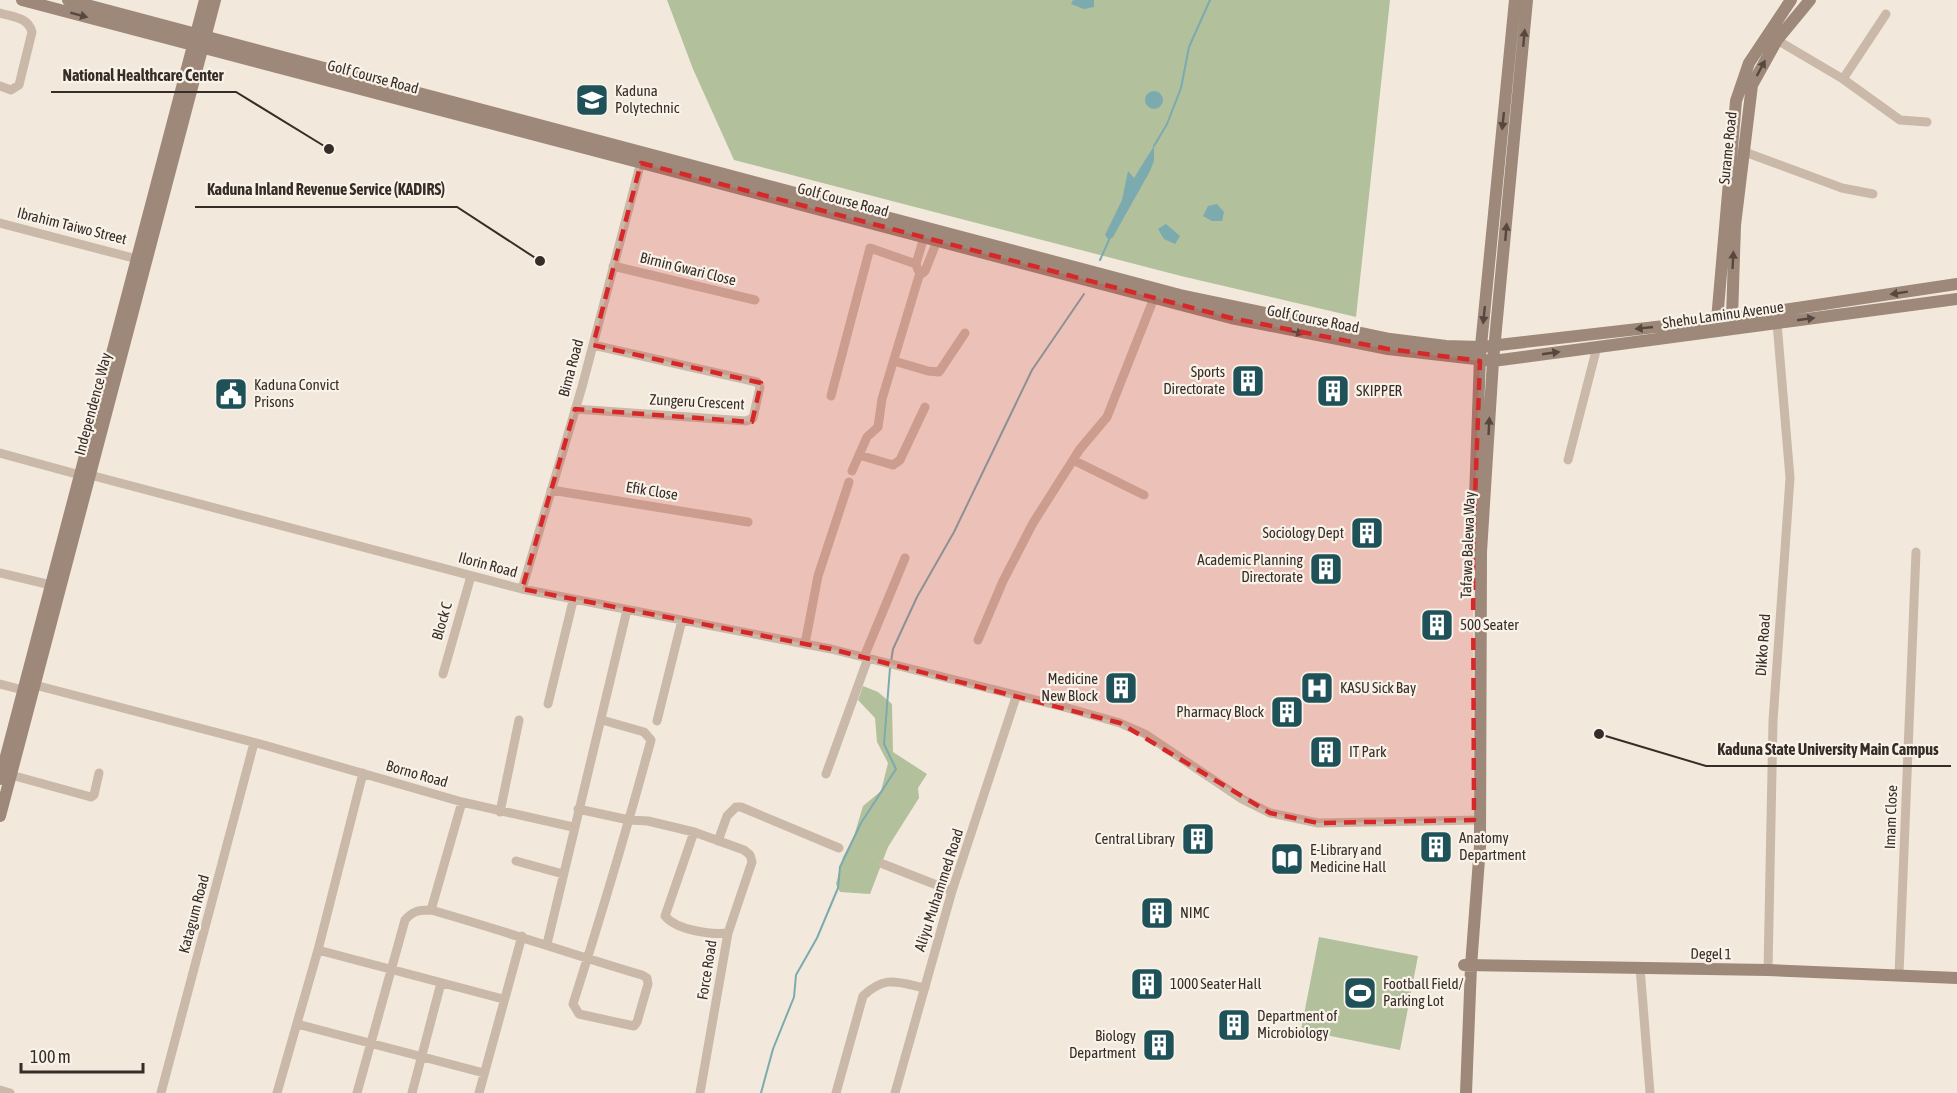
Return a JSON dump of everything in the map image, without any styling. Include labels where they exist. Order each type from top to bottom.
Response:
[{"type":"street","points":[[22,0],[199,41]]},
{"type":"street","points":[[68,0],[199,41]]},
{"type":"street","name":"Independence Way","points":[[0,816],[23,690],[51,585],[85,475],[199,41],[205,0]]},
{"type":"street","name":"Independence Way","points":[[6,777],[35,685],[137,259],[199,41],[215,0]]},
{"type":"street","name":"Tafawa Balewa Way","points":[[1458,1093],[1477,820],[1473,554],[1486,361],[1481,347],[1515,0]]},
{"type":"street","name":"Tafawa Balewa Way","points":[[1486,361],[1495,345],[1527,0]]},
{"type":"street","name":"Surame Road","points":[[1717,320],[1736,101],[1749,63],[1780,13],[1791,0]]},
{"type":"street","name":"Surame Road","points":[[1732,318],[1735,225],[1742,151],[1752,85],[1777,40],[1810,0]]},
{"type":"street","points":[[0,13],[22,19],[29,24],[32,32],[19,85],[11,90],[0,86]]},
{"type":"street","points":[[1843,79],[1886,14]]},
{"type":"street","points":[[1777,40],[1843,79],[1900,120],[1927,122]]},
{"type":"street","name":"Golf Course Road","points":[[199,41],[1232,313],[1377,347],[1486,361]]},
{"type":"street","points":[[1742,151],[1842,188],[1873,194]]},
{"type":"street","name":"Golf Course Road","points":[[642,158],[937,241],[1154,298],[1390,339],[1446,346],[1495,345]]},
{"type":"street","name":"Bima Road","points":[[522,590],[593,345],[642,158]]},
{"type":"street","name":"Ibrahim Taiwo Street","points":[[0,223],[137,259]]},
{"type":"street","points":[[852,471],[867,437],[878,427],[882,399],[919,276],[916,264],[924,237]]},
{"type":"street","points":[[919,276],[925,271],[937,241]]},
{"type":"street","points":[[831,396],[870,248],[916,264]]},
{"type":"street","name":"Birnin Gwari Close","points":[[614,266],[755,300]]},
{"type":"street","name":"Shehu Laminu Avenue","points":[[1495,345],[1717,320],[1957,284]]},
{"type":"street","points":[[978,640],[1003,581],[1033,523],[1073,460],[1107,417],[1154,298]]},
{"type":"street","name":"Shehu Laminu Avenue","points":[[1486,361],[1957,299]]},
{"type":"street","name":"Dikko Road","points":[[1768,970],[1773,721],[1790,478],[1777,323]]},
{"type":"street","points":[[894,361],[939,372],[966,333]]},
{"type":"street","name":"Zungeru Crescent","points":[[575,409],[746,421],[753,418],[760,387],[757,382],[593,345]]},
{"type":"street","points":[[1568,460],[1597,347]]},
{"type":"street","points":[[859,455],[893,465],[900,460],[926,407]]},
{"type":"street","name":"Ilorin Road","points":[[0,453],[522,590],[805,644],[897,665],[1120,723],[1145,734],[1242,800],[1270,813],[1318,823],[1477,820]]},
{"type":"street","points":[[1073,460],[1144,495]]},
{"type":"street","points":[[805,644],[818,576],[849,482]]},
{"type":"street","name":"Efik Close","points":[[551,490],[748,522]]},
{"type":"street","name":"Imam Close","points":[[1899,975],[1916,552]]},
{"type":"street","points":[[826,774],[866,658],[905,558]]},
{"type":"street","points":[[0,573],[51,585]]},
{"type":"street","name":"Block C","points":[[443,674],[471,576]]},
{"type":"street","points":[[548,704],[573,601]]},
{"type":"street","points":[[547,944],[573,827],[602,720],[627,610]]},
{"type":"street","points":[[657,721],[682,620]]},
{"type":"street","points":[[0,684],[23,690]]},
{"type":"street","name":"Borno Road","points":[[35,685],[254,743],[462,802],[573,827]]},
{"type":"street","name":"Aliyu Muhammed Road","points":[[895,1093],[952,891],[1016,697]]},
{"type":"street","points":[[500,812],[519,720]]},
{"type":"street","points":[[357,1093],[390,968],[405,920],[411,912],[431,910],[522,936],[547,944],[588,958],[647,978],[648,984],[637,1022],[634,1026],[579,1014],[575,1011],[573,1004],[588,958],[630,820],[651,740],[649,735],[602,720]]},
{"type":"street","name":"Katagum Road","points":[[161,1093],[254,743]]},
{"type":"street","points":[[6,777],[91,796],[94,795],[99,773]]},
{"type":"street","points":[[277,1093],[318,950],[363,773]]},
{"type":"street","points":[[431,910],[462,802]]},
{"type":"street","points":[[578,809],[630,820],[648,821],[694,832],[718,841],[727,816],[736,807],[741,807],[839,848]]},
{"type":"street","points":[[694,832],[665,916],[676,924],[719,934],[728,933]]},
{"type":"street","name":"Force Road","points":[[700,1093],[721,985],[728,933],[752,862],[750,855],[718,841]]},
{"type":"street","points":[[516,861],[563,874]]},
{"type":"street","points":[[884,864],[952,891]]},
{"type":"street","points":[[481,1092],[503,999],[522,936]]},
{"type":"street","points":[[318,950],[503,999]]},
{"type":"street","name":"Tafawa Balewa Way","points":[[1466,1093],[1468,965]]},
{"type":"street","name":"Degel 1","points":[[1468,965],[1768,970],[1957,978]]},
{"type":"street","points":[[1641,968],[1650,1093]]},
{"type":"street","points":[[836,1093],[862,996],[875,985],[890,981],[925,988]]},
{"type":"street","points":[[412,1093],[441,983]]},
{"type":"street","points":[[297,1024],[371,1041],[484,1073]]},
{"type":"street","points":[[0,1090],[10,1093]]},
{"type":"highlighted area","points":[[641,163],[1231,318],[1388,349],[1480,361],[1473,554],[1474,820],[1318,823],[1270,813],[1120,723],[831,649],[522,589],[575,409],[752,422],[761,383],[593,345]]},
{"type":"green space","points":[[667,0],[1390,0],[1356,317],[1181,276],[734,160],[693,69]]},
{"type":"green space","points":[[863,686],[878,692],[892,704],[893,752],[927,774],[918,788],[919,798],[888,847],[870,894],[840,892],[836,884],[843,857],[854,836],[863,806],[881,791],[888,763],[877,742],[875,718],[858,700]]},
{"type":"green space","name":"Football Field/ Parking Lot","points":[[1319,937],[1418,956],[1400,1050],[1301,1030]]},
{"type":"water","points":[[1073,0],[1094,0],[1094,7],[1084,9],[1071,4]]},
{"type":"water","points":[[1150,91],[1158,91],[1163,96],[1161,107],[1150,109],[1145,104],[1145,96]]},
{"type":"water","points":[[1154,146],[1154,161],[1150,171],[1113,237],[1109,240],[1105,235],[1122,200],[1128,171],[1134,178]]},
{"type":"water","points":[[1217,204],[1224,212],[1222,221],[1212,221],[1203,216],[1208,206]]},
{"type":"water","points":[[1166,224],[1180,236],[1175,244],[1164,239],[1158,229]]},
{"type":"waterway","points":[[1154,146],[1167,124],[1181,88],[1189,47],[1210,0]]},
{"type":"waterway","points":[[1100,260],[1109,240]]},
{"type":"waterway","points":[[891,662],[893,649],[917,597],[954,532],[1032,370],[1084,294]]},
{"type":"waterway","points":[[761,1093],[773,1049],[794,997],[796,975],[817,938],[838,888],[840,867],[861,823],[896,769],[884,744],[890,668]]},
{"type":"place","name":"Kaduna Polytechnic","points":[[592,100]]},
{"type":"place","name":"National Healthcare Center","points":[[329,149]]},
{"type":"place","name":"Kaduna Inland Revenue Service (KADIRS)","points":[[540,261]]},
{"type":"place","name":"Sports Directorate","points":[[1248,381]]},
{"type":"place","name":"SKIPPER","points":[[1333,391]]},
{"type":"place","name":"Kaduna Convict Prisons","points":[[231,394]]},
{"type":"place","name":"Sociology Dept","points":[[1367,533]]},
{"type":"place","name":"Academic Planning Directorate","points":[[1326,569]]},
{"type":"place","name":"500 Seater","points":[[1437,625]]},
{"type":"place","name":"Medicine New Block","points":[[1121,688]]},
{"type":"place","name":"KASU Sick Bay","points":[[1317,688]]},
{"type":"place","name":"Pharmacy Block","points":[[1287,712]]},
{"type":"place","name":"Kaduna State University Main Campus","points":[[1599,734]]},
{"type":"place","name":"IT Park","points":[[1326,752]]},
{"type":"place","name":"Central Library","points":[[1198,839]]},
{"type":"place","name":"Anatomy Department","points":[[1436,847]]},
{"type":"place","name":"E-Library and Medicine Hall","points":[[1287,859]]},
{"type":"place","name":"NIMC","points":[[1157,913]]},
{"type":"place","name":"1000 Seater Hall","points":[[1147,984]]},
{"type":"place","name":"Football Field/ Parking Lot","points":[[1360,993]]},
{"type":"place","name":"Department of Microbiology","points":[[1234,1025]]},
{"type":"place","name":"Biology Department","points":[[1159,1045]]}]
